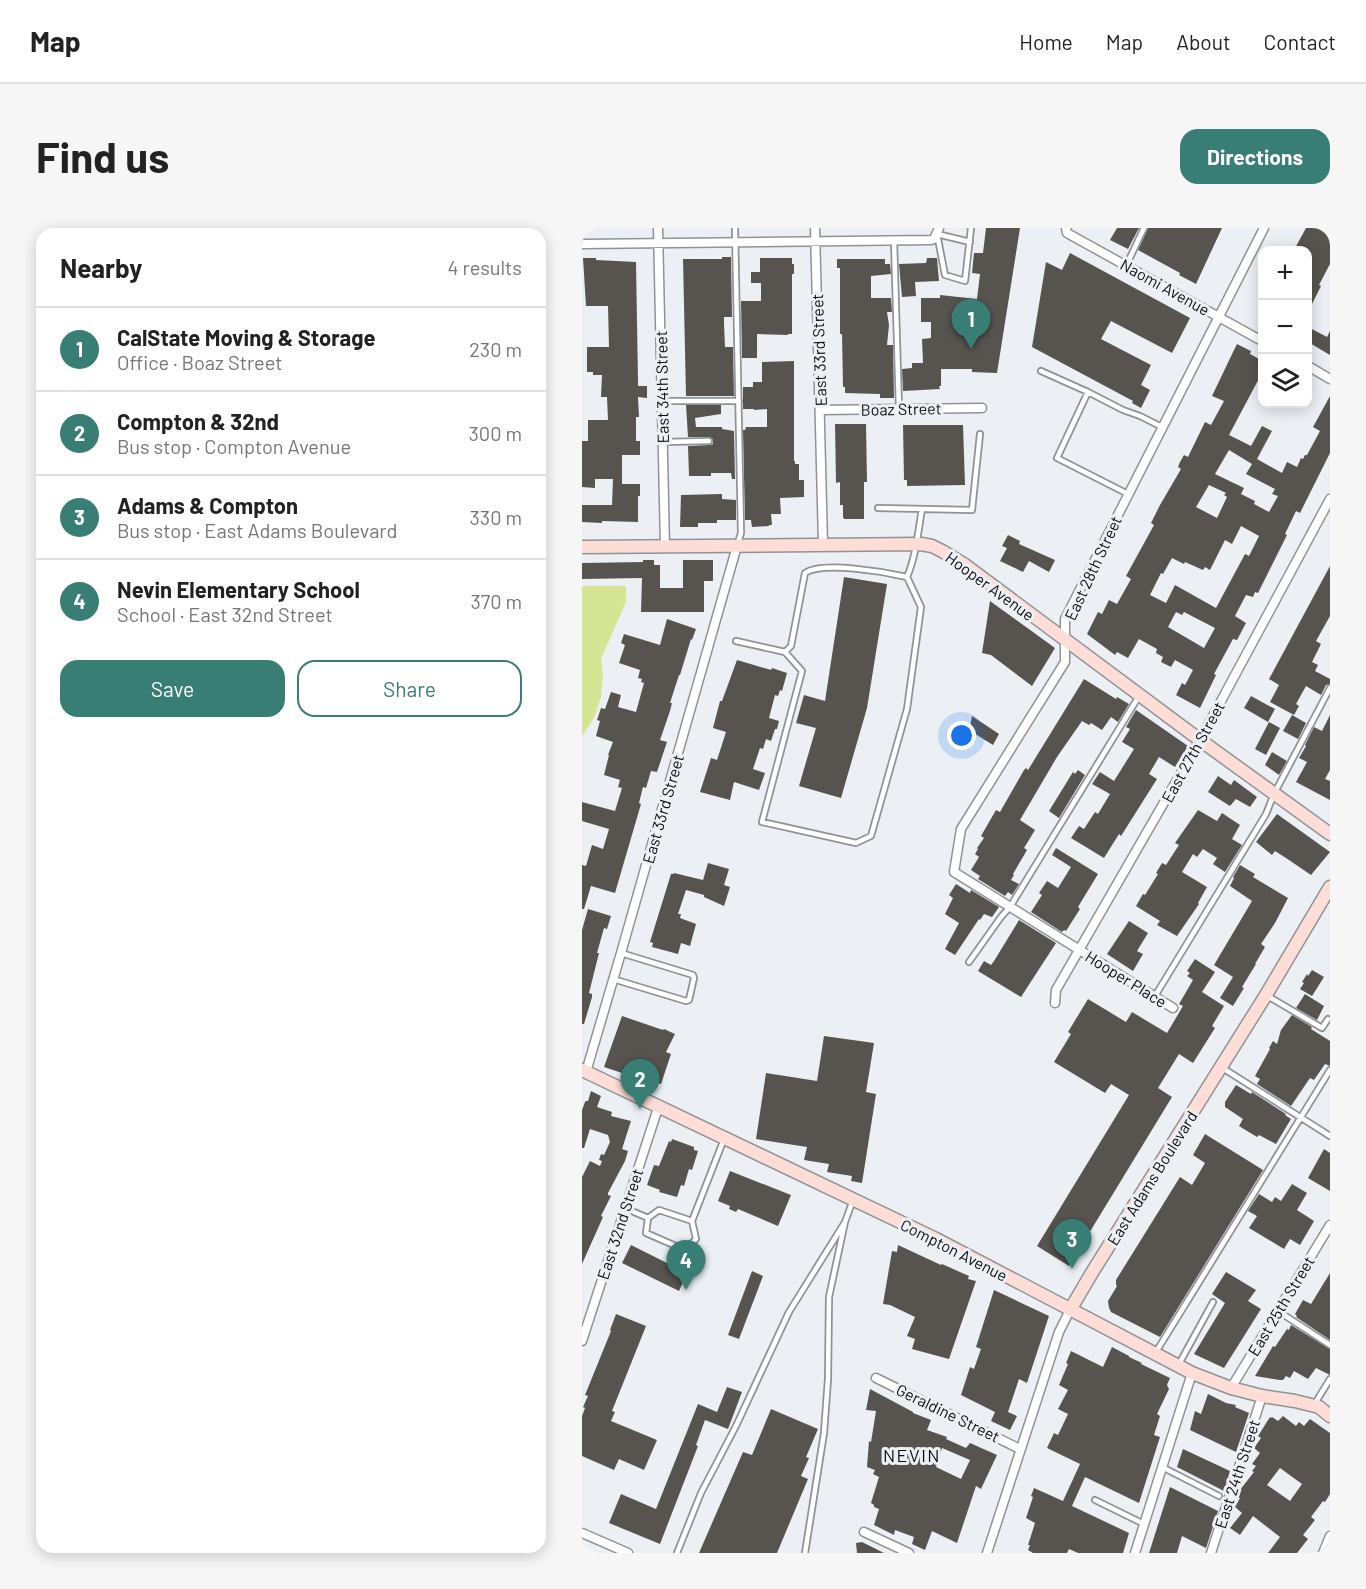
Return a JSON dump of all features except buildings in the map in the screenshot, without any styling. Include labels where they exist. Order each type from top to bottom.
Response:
[{"type":"street","name":"East 34th Street","points":[[658,228],[665,547]]},
{"type":"street","name":"East 33rd Street","points":[[815,228],[823,544]]},
{"type":"street","name":"East 28th Street","points":[[1080,950],[954,872],[961,829],[1065,662],[1065,619],[1264,228]]},
{"type":"street","name":"Naomi Avenue","points":[[1066,230],[1126,266],[1258,338]]},
{"type":"street","points":[[582,244],[931,240],[937,234]]},
{"type":"street","points":[[1312,368],[1330,379]]},
{"type":"street","name":"Boaz Street","points":[[821,410],[982,408]]},
{"type":"street","name":"East 27th Street","points":[[1055,1003],[1056,990],[1200,740],[1330,499]]},
{"type":"street","name":"Hooper Avenue","points":[[582,547],[823,544],[932,546],[964,565],[1139,696],[1330,834]]},
{"type":"street","name":"East 33rd Street","points":[[584,1071],[621,953],[737,546]]},
{"type":"street","name":"East Adams Boulevard","points":[[987,1553],[1059,1332],[1070,1310],[1266,995],[1330,887]]},
{"type":"street","name":"Hooper Place","points":[[1080,950],[1173,1008]]},
{"type":"street","name":"Compton Avenue","points":[[584,1071],[936,1239],[1192,1373],[1231,1388],[1318,1407],[1330,1416]]},
{"type":"street","name":"East 32nd Street","points":[[582,1341],[658,1107]]},
{"type":"street","name":"East 25th Street","points":[[1231,1388],[1330,1225]]},
{"type":"street","points":[[1135,1553],[1192,1373]]},
{"type":"street","name":"Geraldine Street","points":[[876,1377],[1020,1449]]},
{"type":"street","name":"East 24th Street","points":[[1211,1553],[1262,1396]]},
{"type":"street","points":[[864,1532],[909,1553]]},
{"type":"street","points":[[582,1533],[628,1553]]},
{"type":"street","points":[[1323,1553],[1330,1536]]},
{"type":"lane","points":[[735,228],[741,533],[737,546]]},
{"type":"lane","points":[[970,242],[937,234],[945,275],[965,281],[970,242],[971,228]]},
{"type":"lane","points":[[1126,266],[1143,228]]},
{"type":"lane","points":[[894,240],[899,409]]},
{"type":"lane","points":[[1041,371],[1162,428]]},
{"type":"lane","points":[[1088,392],[1058,458],[1128,494]]},
{"type":"lane","points":[[662,402],[739,402]]},
{"type":"lane","points":[[878,508],[972,510],[980,434]]},
{"type":"lane","points":[[663,442],[709,441]]},
{"type":"lane","points":[[736,641],[785,652],[802,671],[762,822],[856,843],[871,836],[908,709],[921,606],[907,577],[922,509]]},
{"type":"lane","points":[[785,652],[791,646],[805,573],[811,569],[880,571],[907,577]]},
{"type":"lane","points":[[1155,997],[1266,814],[1274,794],[1330,688]]},
{"type":"lane","points":[[969,962],[1010,907],[1139,696]]},
{"type":"lane","points":[[613,979],[686,1001],[689,1000],[691,994],[693,975],[621,953]]},
{"type":"lane","points":[[1266,995],[1322,1028],[1328,1019]]},
{"type":"lane","points":[[1221,1067],[1330,1136]]},
{"type":"lane","points":[[1155,1354],[1330,1070]]},
{"type":"lane","points":[[692,1221],[659,1210],[648,1218],[646,1233],[685,1250],[696,1239],[692,1221],[724,1138]]},
{"type":"lane","points":[[805,1553],[824,1433],[828,1379],[829,1297],[845,1222],[853,1200]]},
{"type":"lane","points":[[625,1208],[648,1218]]},
{"type":"lane","points":[[677,1553],[700,1493],[736,1426],[789,1312],[845,1222]]},
{"type":"lane","points":[[1177,1366],[1213,1302]]},
{"type":"lane","points":[[1278,1311],[1330,1345]]},
{"type":"lane","points":[[1313,1406],[1330,1379]]},
{"type":"lane","points":[[1162,1467],[1219,1496]]},
{"type":"lane","points":[[1095,1500],[1144,1524]]},
{"type":"green space","points":[[582,586],[626,586],[626,602],[601,659],[603,677],[601,697],[594,718],[582,736]]},
{"type":"place","name":"CalState Moving & Storage","points":[[971,349]]},
{"type":"place","name":"Compton & 32nd","points":[[640,1109]]},
{"type":"place","name":"Adams & Compton","points":[[1072,1269]]},
{"type":"place","name":"Nevin Elementary School","points":[[686,1290]]},
{"type":"district","name":"NEVIN","points":[[912,1456]]}]
